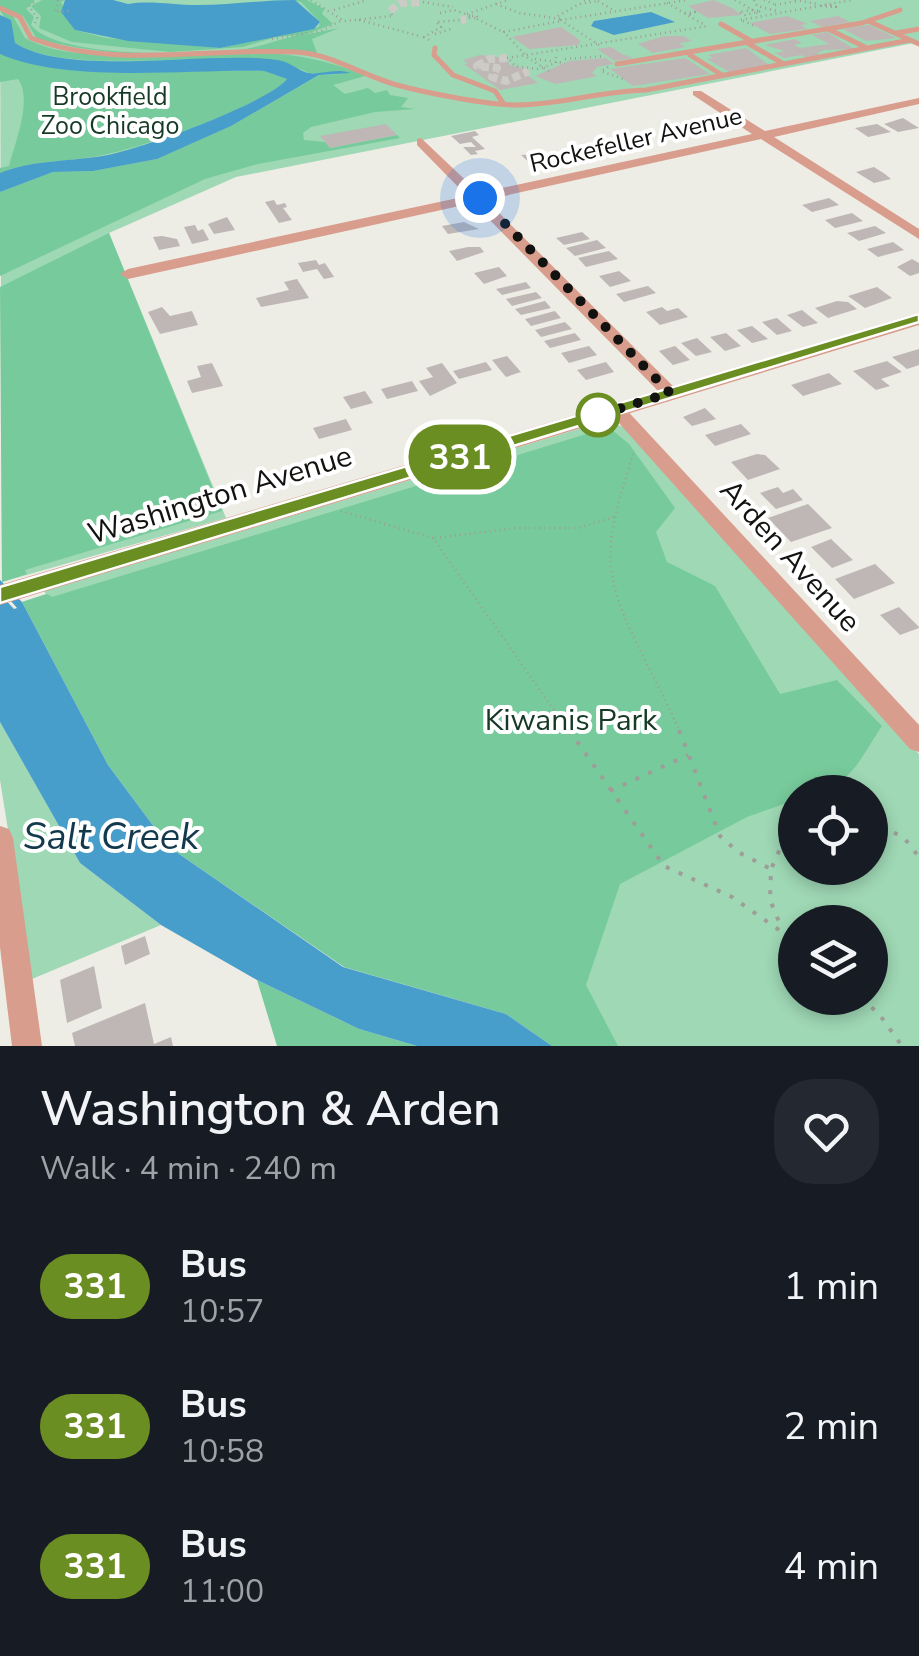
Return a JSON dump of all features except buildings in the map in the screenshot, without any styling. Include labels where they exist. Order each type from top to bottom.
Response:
[{"type":"street","points":[[697,92],[919,235]]},
{"type":"street","name":"Rockefeller Avenue","points":[[128,274],[919,101]]},
{"type":"street","points":[[421,142],[670,393]]},
{"type":"street","name":"Washington Avenue","points":[[0,595],[919,319]]},
{"type":"street","name":"Arden Avenue","points":[[616,410],[919,742]]},
{"type":"street","points":[[0,838],[27,1046]]},
{"type":"lane","points":[[0,8],[20,17],[31,38],[57,48],[169,54],[300,52],[354,67],[394,85],[531,105],[598,92],[646,90],[910,40]]},
{"type":"lane","points":[[617,64],[828,29],[900,10]]},
{"type":"lane","points":[[868,21],[919,44]]},
{"type":"lane","points":[[721,24],[783,64]]},
{"type":"lane","points":[[828,29],[866,48]]},
{"type":"lane","points":[[896,33],[919,29]]},
{"type":"lane","points":[[435,48],[434,55],[453,75],[495,91],[503,103]]},
{"type":"lane","points":[[689,55],[723,75]]},
{"type":"path","points":[[36,28],[37,18],[29,6],[37,0]]},
{"type":"path","points":[[58,0],[55,12],[70,11]]},
{"type":"path","points":[[311,0],[342,20]]},
{"type":"path","points":[[332,11],[368,0]]},
{"type":"path","points":[[484,4],[498,5],[508,0]]},
{"type":"path","points":[[584,0],[596,0],[614,11]]},
{"type":"path","points":[[556,18],[578,4],[596,0]]},
{"type":"path","points":[[504,32],[687,0]]},
{"type":"path","points":[[735,0],[754,10]]},
{"type":"path","points":[[754,10],[739,12],[742,13],[754,10],[756,0]]},
{"type":"path","points":[[764,0],[775,5],[796,0],[837,7],[821,5]]},
{"type":"path","points":[[755,26],[740,20],[852,0]]},
{"type":"path","points":[[423,2],[453,8],[467,18]]},
{"type":"path","points":[[666,2],[706,26]]},
{"type":"path","points":[[467,18],[484,4],[498,5],[562,20],[599,45]]},
{"type":"path","points":[[772,9],[775,5]]},
{"type":"path","points":[[757,6],[781,13]]},
{"type":"path","points":[[346,8],[354,8]]},
{"type":"path","points":[[440,13],[453,8]]},
{"type":"path","points":[[812,9],[822,11]]},
{"type":"path","points":[[265,41],[321,31],[342,20],[393,16],[390,11]]},
{"type":"path","points":[[512,11],[514,17],[520,13]]},
{"type":"path","points":[[684,13],[696,12],[688,15]]},
{"type":"path","points":[[358,19],[422,37],[434,42],[435,48]]},
{"type":"path","points":[[412,38],[440,27],[436,22],[477,19],[504,32],[528,58],[548,71]]},
{"type":"path","points":[[528,58],[721,24]]},
{"type":"path","points":[[435,34],[451,29]]},
{"type":"path","points":[[689,29],[698,34]]},
{"type":"path","points":[[572,34],[580,32]]},
{"type":"path","points":[[618,42],[626,47]]},
{"type":"path","points":[[538,69],[515,66],[509,58],[565,62],[606,57],[590,47]]},
{"type":"path","points":[[576,49],[582,54]]},
{"type":"path","points":[[567,51],[573,55]]},
{"type":"path","points":[[555,53],[565,62]]},
{"type":"path","points":[[555,53],[557,62]]},
{"type":"path","points":[[528,71],[557,62]]},
{"type":"path","points":[[596,68],[602,69]]},
{"type":"path","points":[[634,447],[614,517],[611,573],[621,608],[662,687],[720,836],[738,852],[771,869]]},
{"type":"path","points":[[328,506],[433,538],[516,528],[578,528],[614,517]]},
{"type":"path","points":[[433,538],[608,792],[664,866],[732,897],[778,927]]},
{"type":"path","points":[[608,792],[688,755]]},
{"type":"path","points":[[888,828],[906,839],[919,856]]},
{"type":"path","points":[[778,853],[767,888],[778,922]]},
{"type":"path","points":[[879,1015],[902,1046]]},
{"type":"green space","name":"Brookfield Zoo Chicago","points":[[0,0],[919,0],[919,42],[236,177],[109,233],[226,518],[2,582]]},
{"type":"green space","points":[[0,0],[35,0],[26,9],[34,17],[31,25],[46,36],[69,44],[128,52],[191,53],[238,50],[299,35],[243,47],[170,52],[72,42],[39,28],[41,16],[31,6],[42,0],[65,0],[61,2],[75,30],[106,38],[220,48],[319,27],[320,22],[301,2],[292,0],[307,0],[324,9],[322,14],[333,24],[304,35],[339,28],[312,39],[317,53],[141,54],[71,47],[37,39],[23,16],[0,7]]},
{"type":"green space","points":[[0,10],[13,16],[25,38],[52,49],[95,54],[253,52],[310,58],[365,76],[333,85],[345,94],[368,88],[375,93],[387,90],[390,95],[408,98],[401,107],[415,109],[375,112],[311,127],[303,133],[304,140],[325,142],[330,148],[397,135],[400,138],[258,164],[205,179],[0,276],[0,192],[53,172],[93,171],[157,159],[231,126],[320,75],[347,74],[309,73],[298,68],[223,59],[107,61],[51,56],[11,40],[13,32]]},
{"type":"green space","points":[[0,54],[71,69],[264,71],[287,79],[252,102],[165,138],[111,153],[0,173],[0,168],[9,166],[24,98],[18,79],[0,82]]},
{"type":"green space","points":[[109,233],[222,511],[25,570],[27,574],[2,582],[0,287]]},
{"type":"green space","name":"Kiwanis Park","points":[[613,423],[626,428],[919,754],[919,1046],[552,1046],[22,602],[46,594],[44,591],[595,424]]},
{"type":"green space","name":"Kiwanis Park","points":[[612,430],[629,444],[675,508],[656,532],[667,562],[715,586],[780,694],[837,680],[882,726],[848,775],[778,775],[778,806],[747,817],[620,884],[586,985],[618,1046],[552,1046],[506,1014],[344,967],[169,847],[108,765],[22,602],[47,594],[52,597],[593,432]]},
{"type":"green space","points":[[0,722],[80,863],[161,925],[32,979],[0,780]]},
{"type":"green space","points":[[257,980],[359,1029],[417,1046],[277,1046]]},
{"type":"water","points":[[65,0],[198,5],[295,0],[320,22],[314,29],[220,48],[128,41],[75,30],[61,12]]},
{"type":"water","points":[[651,12],[675,22],[614,35],[591,26],[594,21]]},
{"type":"water","points":[[0,15],[11,20],[15,43],[69,59],[249,58],[281,61],[309,73],[350,73],[319,75],[231,126],[157,159],[93,171],[53,172],[0,192],[0,173],[40,163],[108,155],[148,144],[230,112],[287,79],[264,71],[93,72],[28,63],[0,54]]},
{"type":"water","name":"Salt Creek","points":[[0,580],[22,602],[108,765],[169,847],[343,967],[506,1014],[552,1046],[417,1046],[359,1029],[257,980],[161,925],[80,863],[0,722],[0,594],[17,608],[0,588]]},
{"type":"tunnel","points":[[390,11],[400,3],[423,2]]},
{"type":"tunnel","points":[[461,20],[466,19]]},
{"type":"tunnel","points":[[507,58],[489,59],[477,66],[497,68],[492,77],[506,81],[529,71]]},
{"type":"bus line","name":"331","points":[[0,595],[919,319]]},
{"type":"route","points":[[480,198],[670,393],[595,416],[598,415]]}]
